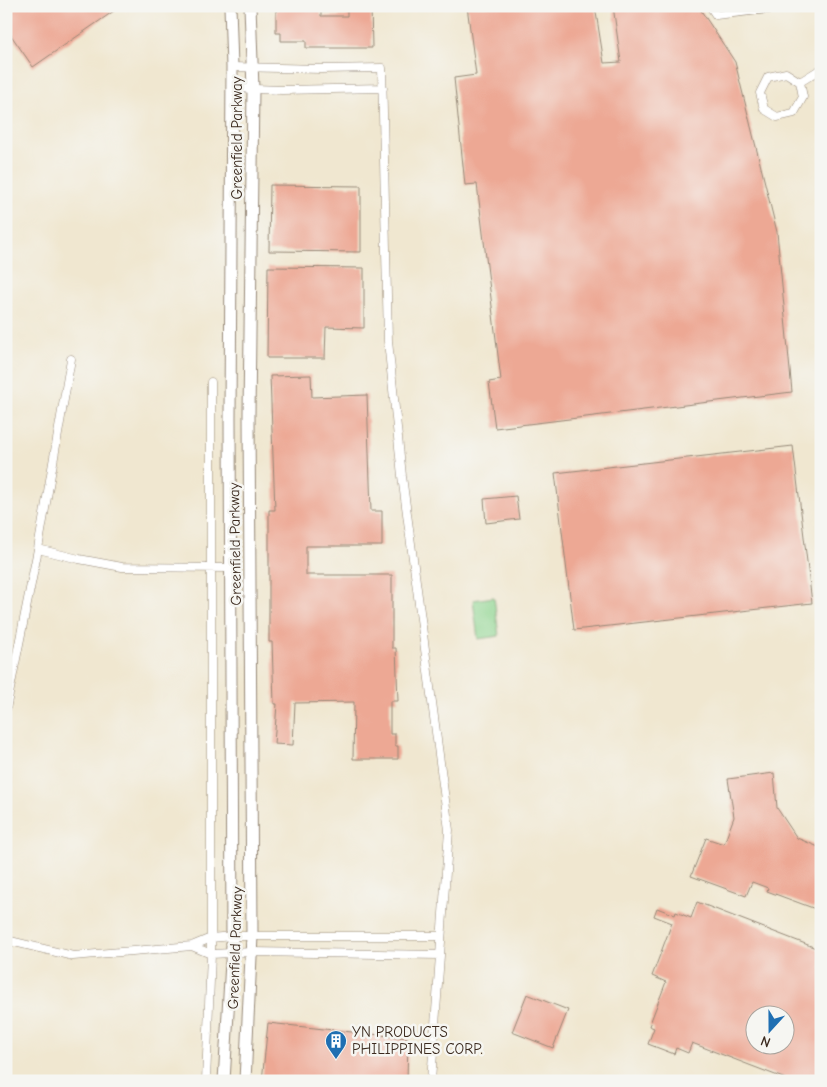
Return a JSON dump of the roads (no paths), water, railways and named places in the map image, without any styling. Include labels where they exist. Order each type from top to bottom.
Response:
[{"type":"main road","name":"Greenfield Parkway","points":[[224,1081],[232,953],[230,568],[232,67],[230,6]]},
{"type":"main road","name":"Greenfield Parkway","points":[[245,1081],[252,952],[249,414],[253,89],[250,6]]},
{"type":"street","points":[[710,6],[716,15],[795,6]]},
{"type":"street","points":[[232,67],[321,70],[382,68],[388,341],[402,476],[449,830],[430,1081]]},
{"type":"street","points":[[800,82],[821,69]]},
{"type":"street","points":[[786,73],[800,82],[803,97],[794,113],[777,117],[764,108],[760,93],[768,77],[786,73]]},
{"type":"street","points":[[232,88],[383,88]]},
{"type":"street","points":[[6,708],[38,549],[71,359]]},
{"type":"street","points":[[206,1081],[211,954],[211,382]]},
{"type":"street","points":[[38,549],[122,567],[230,568]]},
{"type":"street","points":[[6,940],[73,956],[192,946],[211,938],[232,936],[441,936]]},
{"type":"street","points":[[192,946],[211,954],[252,952],[440,955]]},
{"type":"water","points":[[325,6],[342,6],[342,12],[325,12]]},
{"type":"place","name":"YN PRODUCTS PHILIPPINES CORP.","points":[[336,1060]]}]
